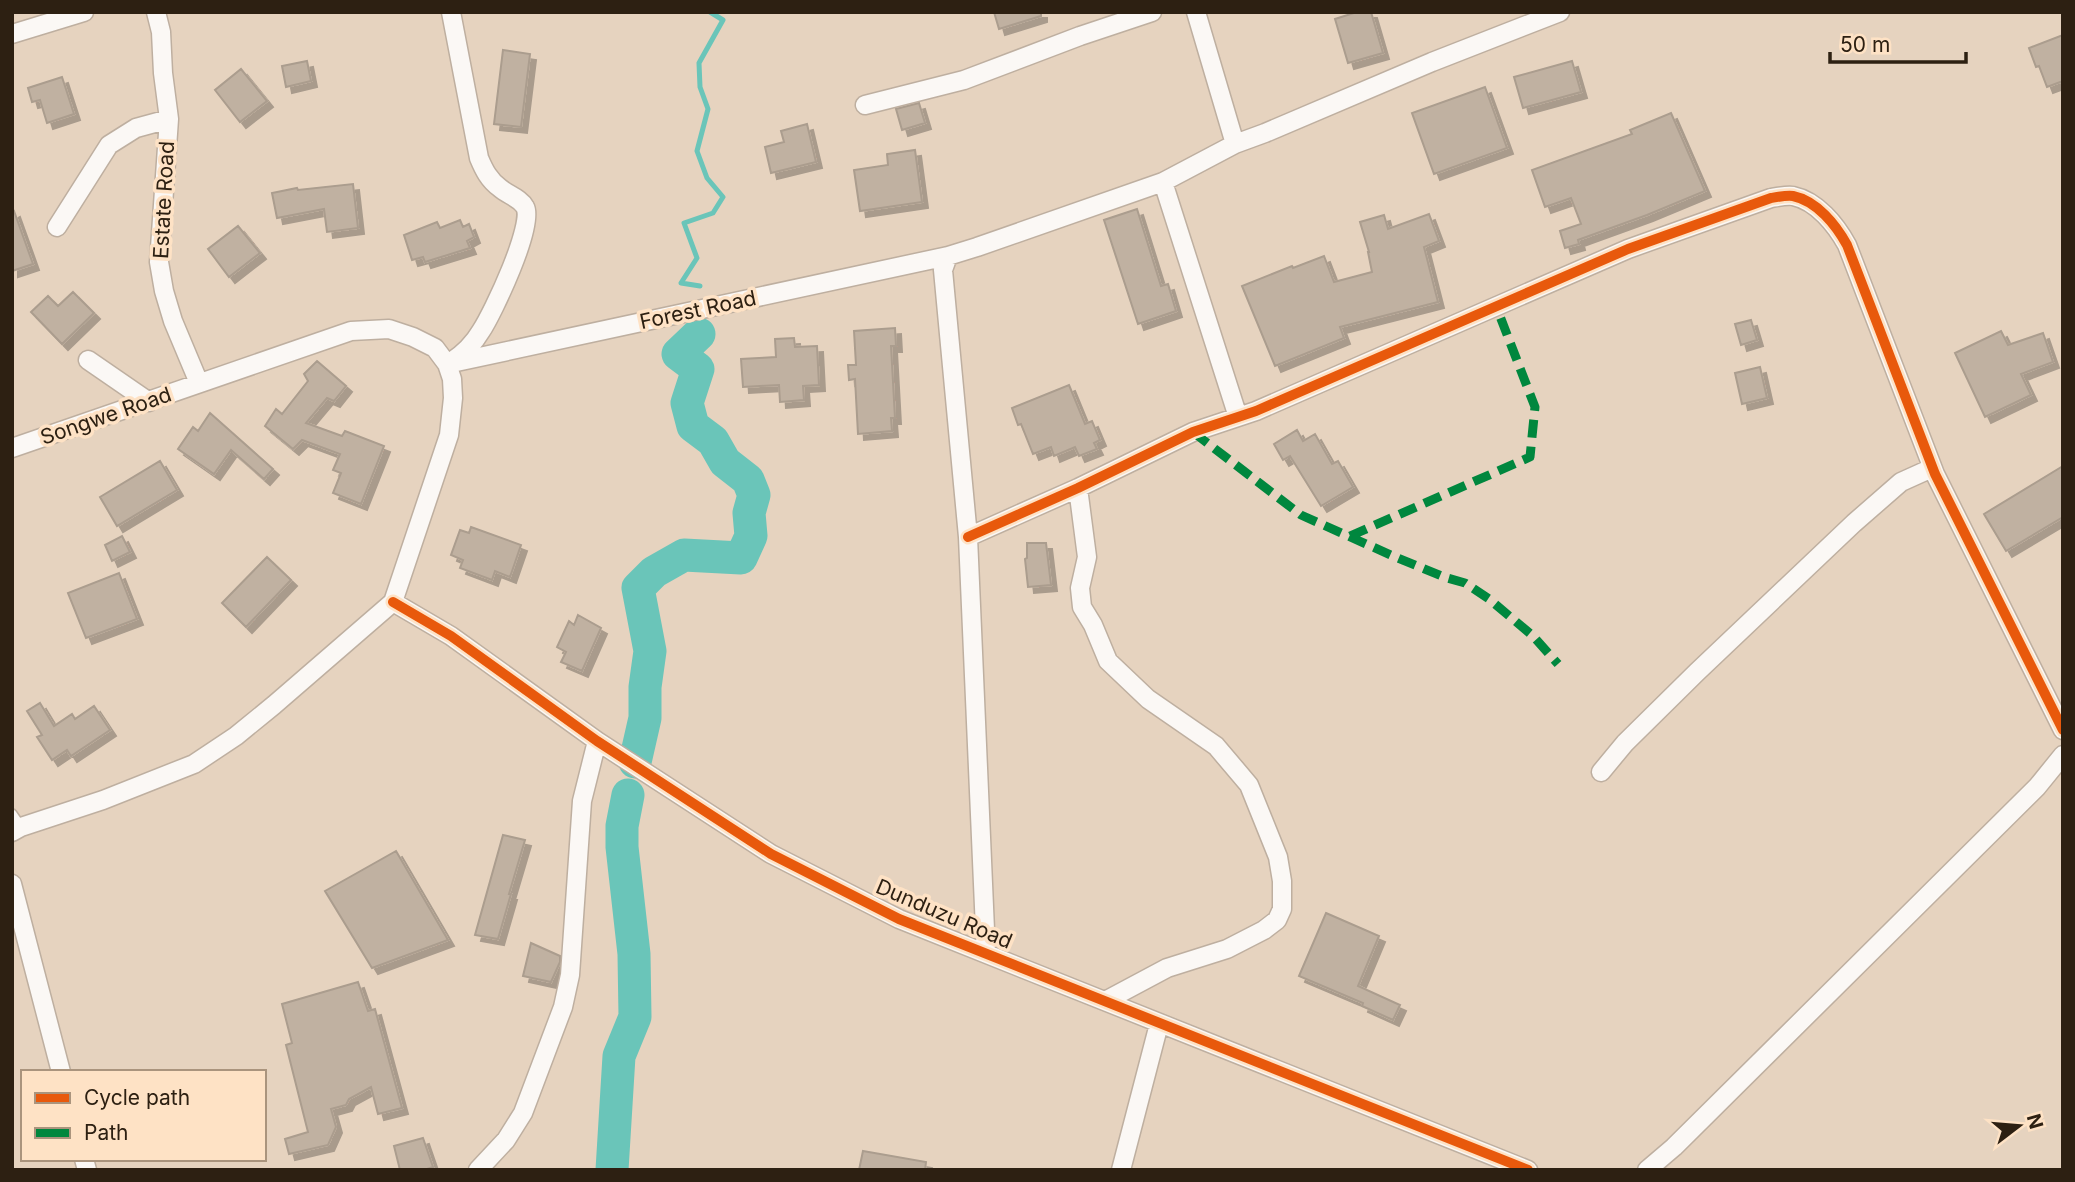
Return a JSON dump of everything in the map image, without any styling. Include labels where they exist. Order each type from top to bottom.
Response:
[{"type":"street","points":[[12,34],[83,12]]},
{"type":"street","name":"Estate Road","points":[[156,12],[161,32],[169,119],[159,262],[173,321],[199,383]]},
{"type":"street","points":[[15,825],[103,800],[194,764],[265,713],[393,602],[449,435],[453,398],[452,380],[447,364],[462,355],[481,332],[499,297],[528,220],[525,206],[487,177],[479,158],[450,12]]},
{"type":"street","points":[[864,104],[964,80],[1152,12]]},
{"type":"street","points":[[1196,12],[1235,144]]},
{"type":"street","name":"Forest Road","points":[[447,364],[948,256],[1163,182],[1235,144],[1560,12]]},
{"type":"street","points":[[57,227],[109,145],[136,128],[169,119]]},
{"type":"street","points":[[1163,182],[1238,417]]},
{"type":"street","points":[[968,537],[1078,488],[1193,432],[1256,411],[1628,250],[1770,198],[1793,196],[1815,207],[1837,228],[1847,245],[1932,468],[2063,730]]},
{"type":"street","points":[[948,256],[943,270],[968,537],[986,953]]},
{"type":"street","name":"Songwe Road","points":[[12,448],[351,331],[388,329],[413,337],[435,348],[447,364]]},
{"type":"street","points":[[88,360],[149,402]]},
{"type":"street","points":[[1601,772],[1634,734],[1818,555],[1901,482],[1932,468]]},
{"type":"street","points":[[1078,488],[1087,557],[1080,588],[1082,607],[1093,625],[1108,661],[1148,699],[1216,746],[1249,785],[1278,858],[1282,881],[1282,909],[1277,920],[1264,930],[1227,949],[1167,968],[1107,1000]]},
{"type":"street","name":"Dunduzu Road","points":[[393,602],[452,636],[597,741],[771,854],[899,919],[1528,1170]]},
{"type":"street","points":[[478,1170],[506,1140],[523,1113],[563,1007],[570,975],[582,801],[597,741]]},
{"type":"street","points":[[1647,1170],[1674,1147],[2037,787],[2063,755]]},
{"type":"street","points":[[12,884],[60,1070]]},
{"type":"street","points":[[1121,1170],[1159,1024]]},
{"type":"building","points":[[994,12],[1041,12],[1041,16],[999,29]]},
{"type":"building","points":[[1357,12],[1371,12],[1383,53],[1348,63],[1335,19]]},
{"type":"building","points":[[2063,35],[2063,81],[2047,87],[2029,48]]},
{"type":"building","points":[[503,50],[530,54],[521,127],[494,124]]},
{"type":"building","points":[[307,61],[311,81],[286,87],[282,66]]},
{"type":"building","points":[[1572,61],[1581,92],[1523,108],[1514,77]]},
{"type":"building","points":[[241,69],[267,101],[240,122],[215,90]]},
{"type":"building","points":[[62,77],[74,114],[47,123],[40,100],[32,102],[28,88]]},
{"type":"building","points":[[1485,87],[1507,148],[1434,174],[1412,113]]},
{"type":"building","points":[[919,103],[925,123],[902,130],[896,109]]},
{"type":"building","points":[[1671,113],[1705,191],[1578,240],[1579,244],[1565,248],[1560,231],[1581,224],[1571,198],[1545,207],[1532,170],[1632,134],[1630,130]]},
{"type":"building","points":[[807,124],[816,162],[771,173],[765,147],[784,142],[781,131]]},
{"type":"building","points":[[915,150],[922,202],[860,211],[854,170],[888,165],[887,154]]},
{"type":"building","points":[[353,184],[358,228],[327,232],[324,209],[277,218],[272,193],[297,188]]},
{"type":"building","points":[[1137,209],[1161,286],[1168,284],[1176,311],[1138,324],[1104,220]]},
{"type":"building","points":[[14,211],[33,264],[12,271],[12,212]]},
{"type":"building","points":[[1429,214],[1439,241],[1424,247],[1438,302],[1340,327],[1344,338],[1275,366],[1242,286],[1324,256],[1334,282],[1372,272],[1360,222],[1384,215],[1388,229]]},
{"type":"building","points":[[460,220],[463,227],[469,224],[474,237],[467,241],[470,248],[425,262],[423,257],[412,260],[404,235],[437,222],[440,228]]},
{"type":"building","points":[[238,226],[260,253],[229,277],[208,249]]},
{"type":"building","points":[[73,292],[94,313],[62,344],[31,312],[48,296],[58,306]]},
{"type":"building","points":[[1751,320],[1757,340],[1741,345],[1735,324]]},
{"type":"building","points":[[895,328],[896,346],[891,346],[895,418],[891,418],[892,431],[858,434],[855,379],[849,380],[848,365],[856,365],[854,331]]},
{"type":"building","points":[[2001,331],[2008,345],[2043,333],[2053,362],[2021,374],[2031,395],[1985,417],[1955,353]]},
{"type":"building","points":[[794,338],[795,347],[817,346],[819,385],[803,386],[804,400],[780,402],[779,385],[743,387],[741,359],[776,357],[775,339]]},
{"type":"building","points":[[317,361],[346,386],[334,401],[327,398],[306,423],[342,436],[345,431],[384,446],[361,504],[333,493],[341,473],[333,470],[340,454],[302,440],[293,449],[265,426],[276,409],[282,414],[308,381],[304,374]]},
{"type":"building","points":[[1760,367],[1767,398],[1742,404],[1735,373]]},
{"type":"building","points":[[1069,385],[1085,424],[1092,421],[1100,440],[1094,443],[1097,449],[1079,456],[1075,447],[1054,456],[1051,447],[1033,454],[1012,408]]},
{"type":"building","points":[[210,413],[273,469],[264,479],[231,450],[214,474],[178,449],[193,427],[198,431]]},
{"type":"building","points":[[1297,430],[1303,441],[1315,434],[1332,464],[1338,461],[1353,487],[1321,506],[1290,456],[1283,460],[1274,444]]},
{"type":"building","points":[[160,461],[177,490],[117,526],[100,497]]},
{"type":"building","points":[[2063,466],[2063,517],[2006,551],[1984,514]]},
{"type":"building","points":[[471,527],[521,545],[510,577],[495,571],[492,580],[460,568],[463,560],[451,555],[460,530],[469,533]]},
{"type":"building","points":[[122,536],[130,552],[112,561],[105,545]]},
{"type":"building","points":[[1027,543],[1046,543],[1051,585],[1028,587],[1025,559]]},
{"type":"building","points":[[267,557],[291,580],[246,627],[222,603]]},
{"type":"building","points":[[119,573],[137,619],[86,638],[68,593]]},
{"type":"building","points":[[578,615],[601,628],[582,671],[561,662],[566,652],[557,647],[569,621],[574,625]]},
{"type":"building","points":[[40,703],[54,726],[72,714],[75,719],[94,706],[110,730],[71,756],[67,750],[52,760],[37,737],[42,735],[27,711]]},
{"type":"building","points":[[503,835],[525,840],[498,939],[475,935]]},
{"type":"building","points":[[396,851],[448,940],[372,968],[325,891]]},
{"type":"building","points":[[1326,913],[1379,936],[1358,986],[1400,1005],[1393,1020],[1362,1006],[1363,1003],[1299,976]]},
{"type":"building","points":[[531,943],[560,956],[551,982],[523,976]]},
{"type":"building","points":[[358,982],[368,1011],[375,1009],[402,1108],[378,1114],[371,1087],[349,1099],[346,1105],[331,1109],[336,1127],[328,1145],[289,1154],[285,1139],[308,1132],[286,1045],[292,1043],[282,1004]]},
{"type":"building","points":[[423,1138],[433,1167],[424,1170],[400,1170],[394,1146]]},
{"type":"building","points":[[863,1151],[926,1162],[925,1170],[859,1170]]},
{"type":"waterway","points":[[700,286],[681,283],[697,258],[684,223],[713,213],[723,197],[707,178],[697,151],[708,109],[700,87],[699,63],[723,20],[710,12]]},
{"type":"waterway","points":[[635,762],[645,718],[645,687],[650,651],[638,588],[654,572],[684,555],[741,558],[751,536],[749,513],[754,495],[748,480],[725,462],[713,441],[693,426],[687,403],[698,369],[678,354],[699,334]]},
{"type":"waterway","points":[[612,1170],[619,1056],[635,1017],[634,954],[622,847],[622,826],[628,795]]},
{"type":"marked path","points":[[1350,536],[1530,457],[1535,407],[1496,306]]},
{"type":"marked path","points":[[1193,432],[1301,515],[1393,556],[1465,583],[1489,599],[1533,636],[1558,664]]},
{"type":"cycle path","points":[[968,537],[1078,488],[1193,432],[1256,411],[1628,249],[1771,198],[1793,196],[1818,208],[1847,245],[1935,474],[2063,730]]},
{"type":"cycle path","points":[[393,602],[451,636],[597,741],[771,854],[899,919],[1528,1170]]}]
